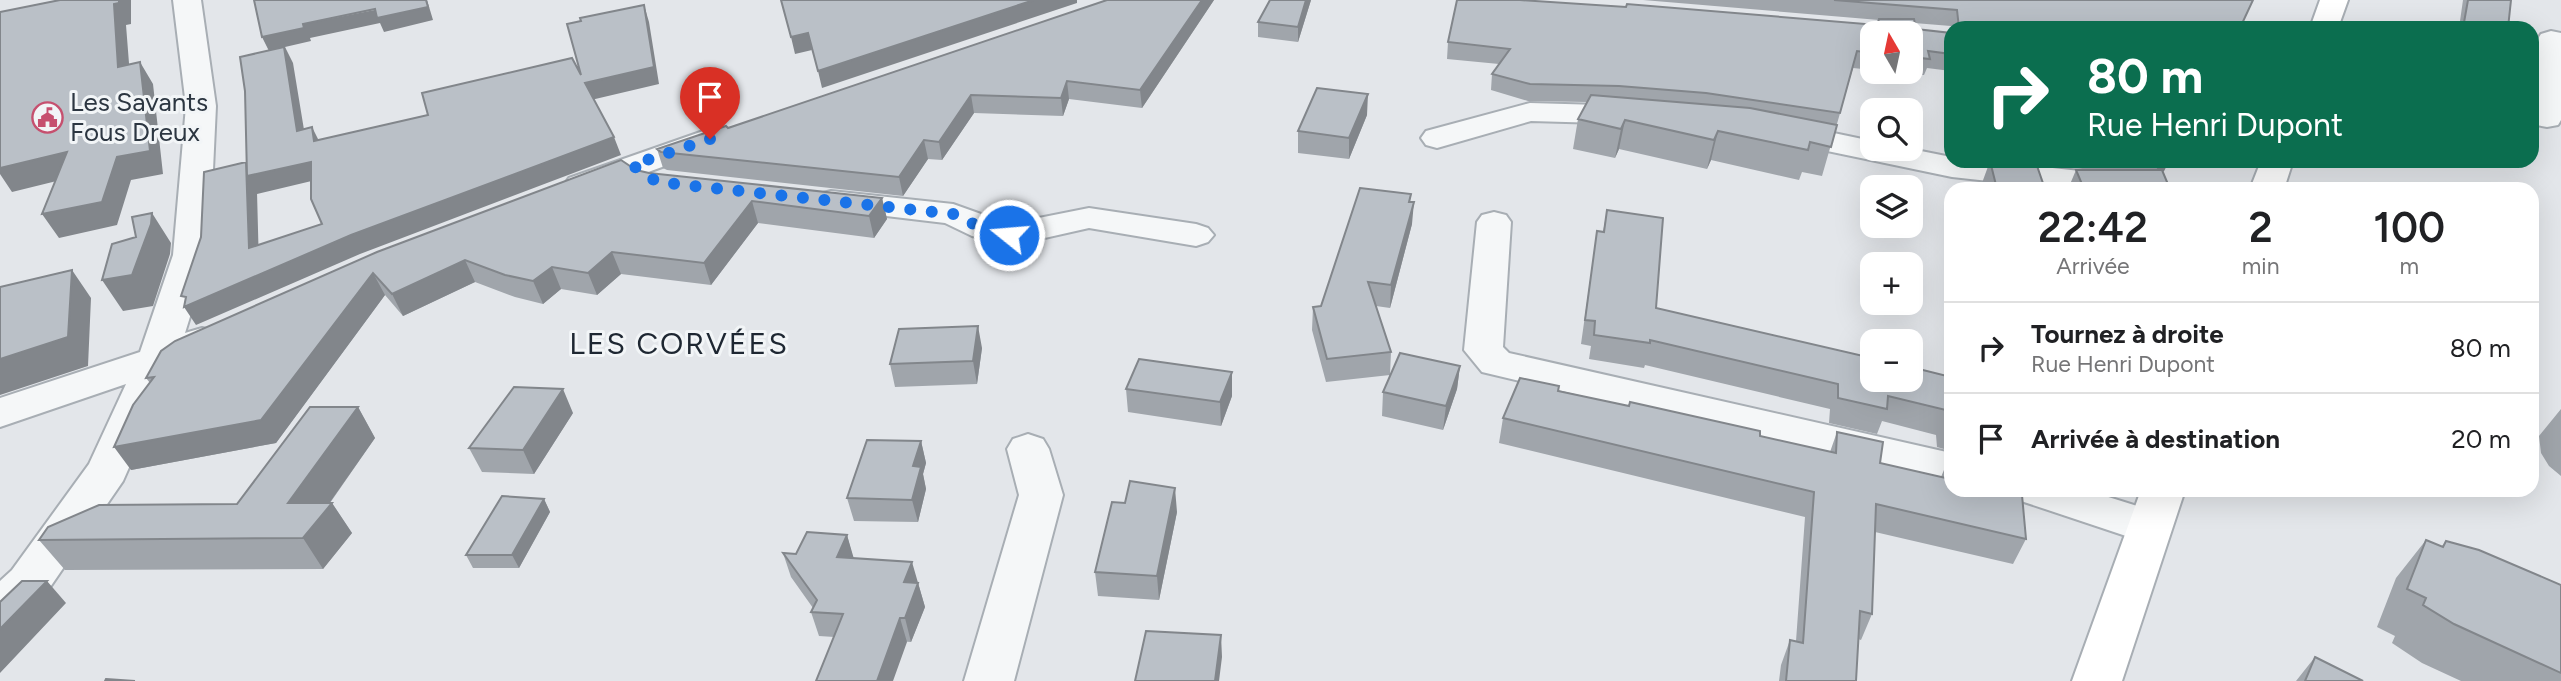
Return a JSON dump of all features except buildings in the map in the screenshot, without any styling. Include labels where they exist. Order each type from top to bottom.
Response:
[{"type":"main road","points":[[2326,21],[2334,0]]},
{"type":"main road","points":[[2097,681],[2157,509]]},
{"type":"street","points":[[0,610],[29,583],[108,470],[157,360],[191,256],[201,106],[187,0]]},
{"type":"street","points":[[2547,118],[2551,40],[2561,42]]},
{"type":"street","points":[[1437,138],[1530,111],[1592,112],[1668,118]]},
{"type":"street","points":[[1756,127],[1944,165]]},
{"type":"street","points":[[555,195],[632,165],[738,130]]},
{"type":"street","points":[[632,165],[657,182],[670,184]]},
{"type":"street","points":[[1961,168],[2088,182]]},
{"type":"street","points":[[805,198],[953,214],[984,229],[1009,235],[1089,218],[1196,234]]},
{"type":"street","points":[[1494,222],[1483,350],[1496,363],[1944,466]]},
{"type":"street","points":[[0,413],[157,360],[232,326]]},
{"type":"street","points":[[989,681],[1041,495],[1027,449]]},
{"type":"street","points":[[2081,497],[2157,509]]},
{"type":"place","name":"Les Savants Fous Dreux","points":[[47,117]]},
{"type":"district","name":"LES CORVÉES","points":[[679,343]]},
{"type":"route","points":[[710,139],[632,165],[657,182],[953,214],[984,229],[1009,235]]}]
